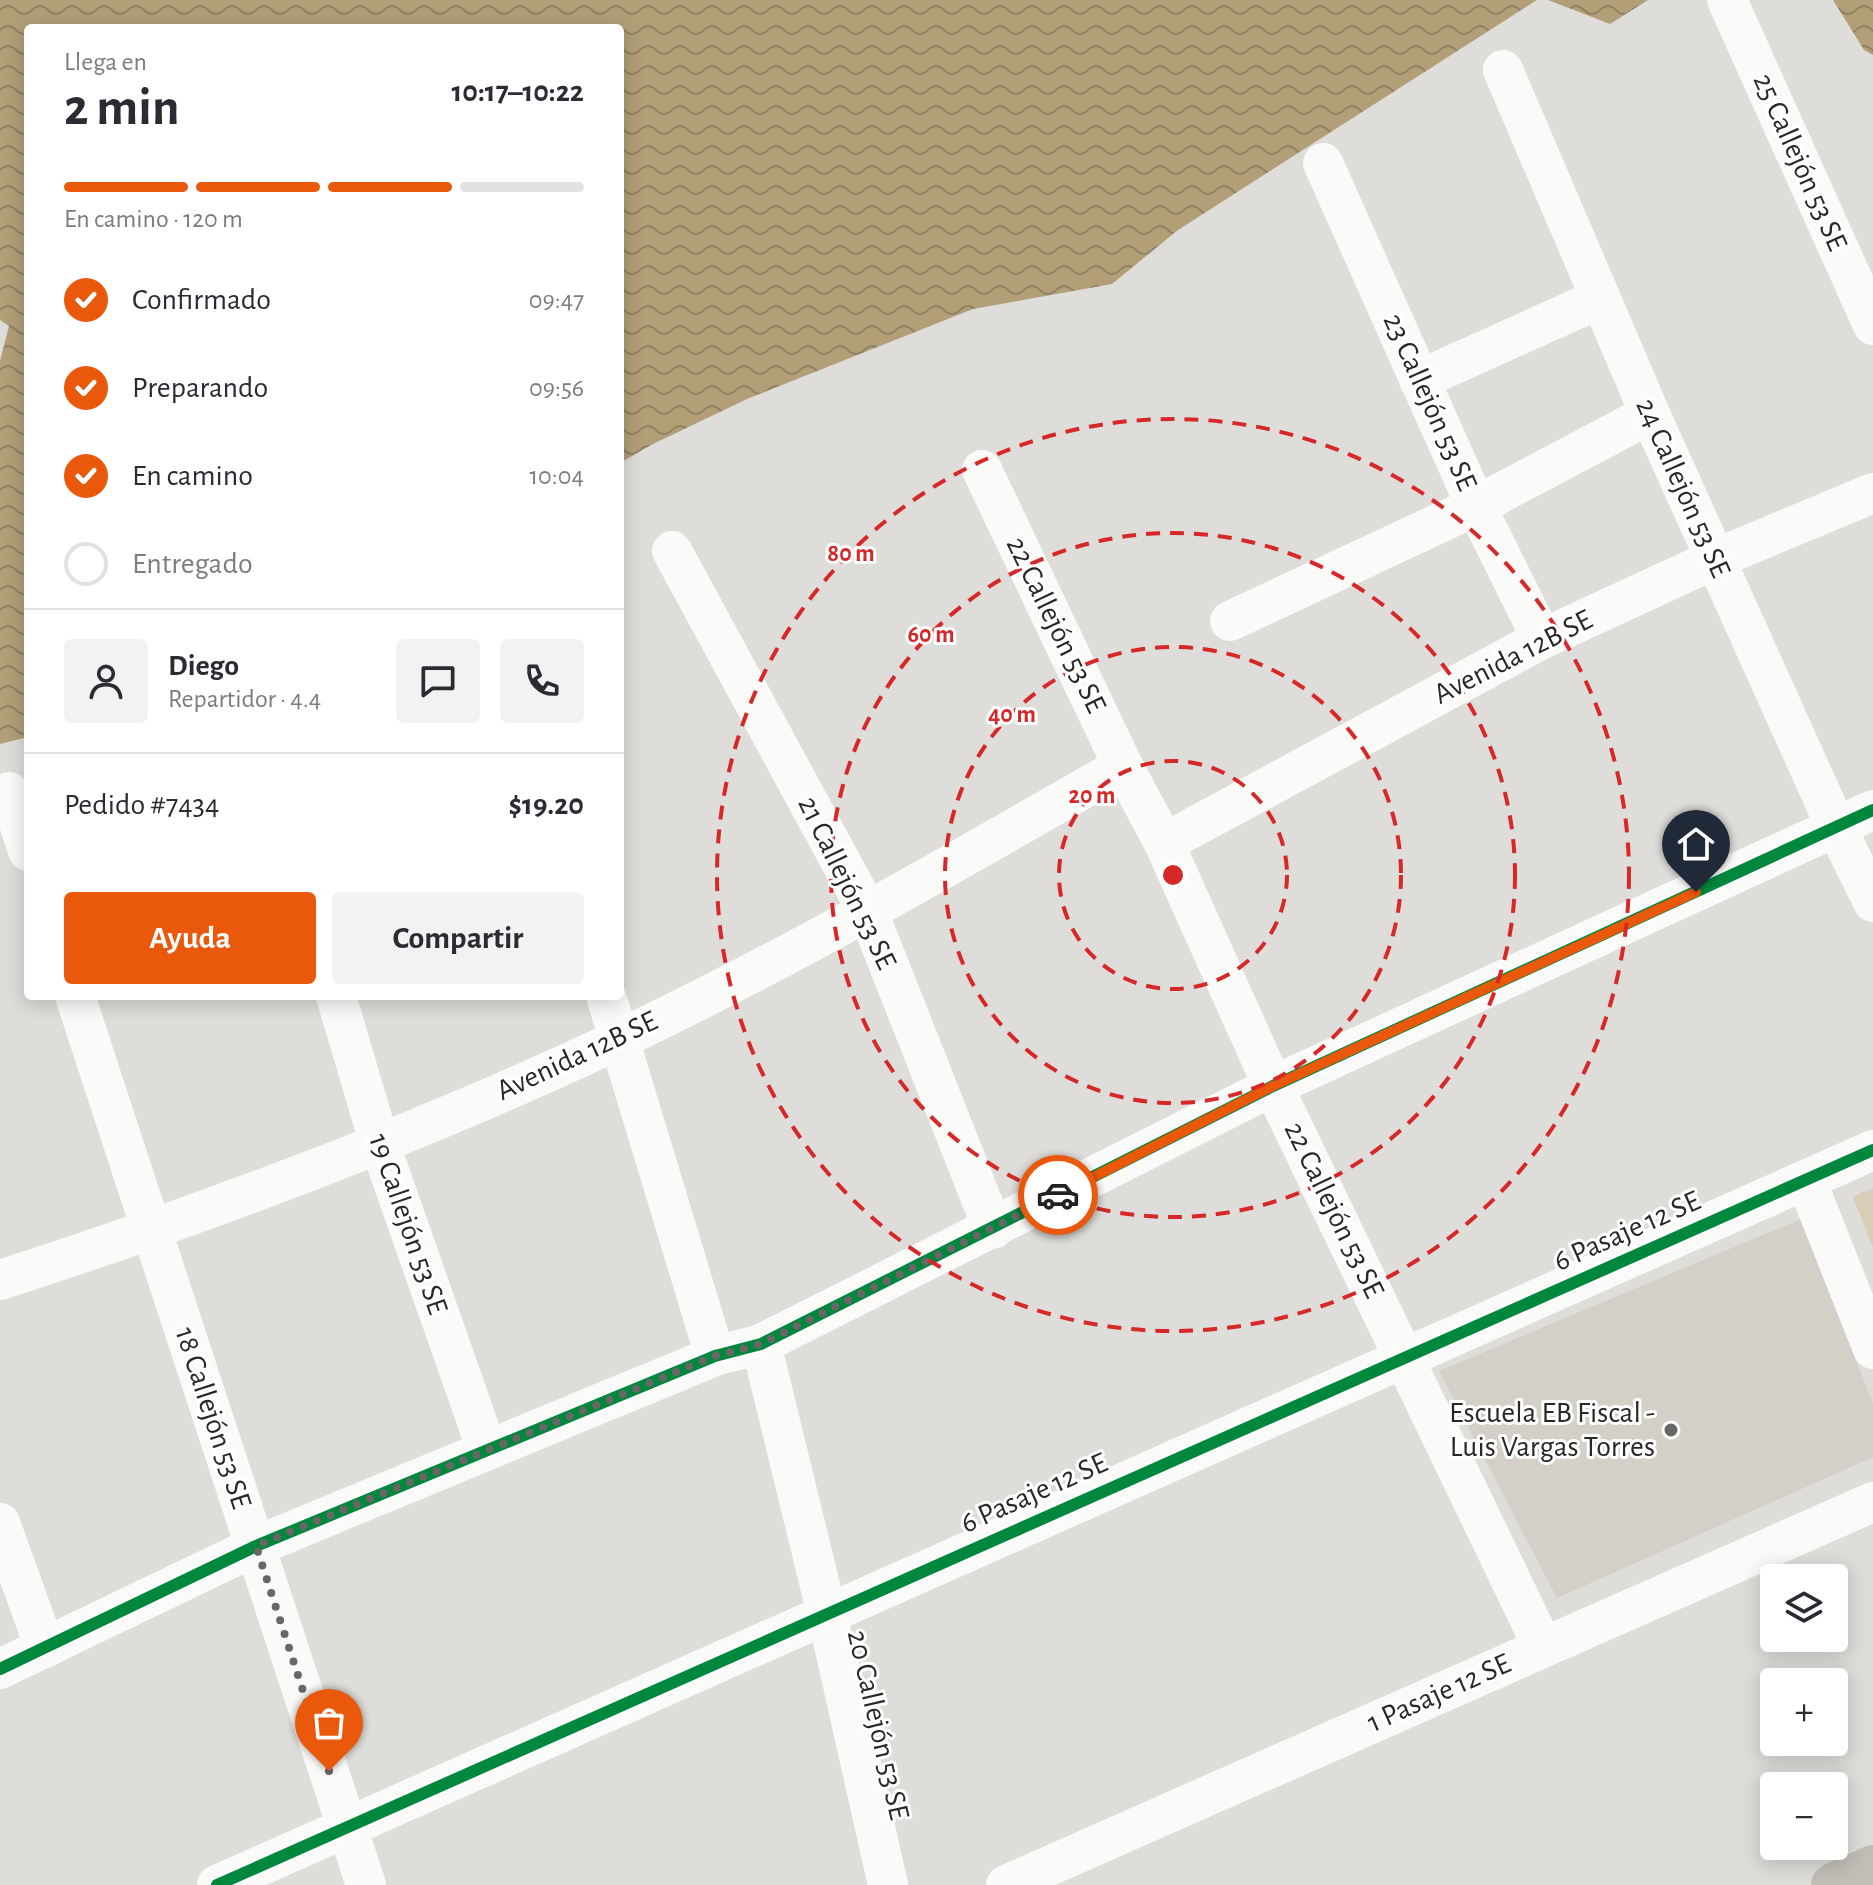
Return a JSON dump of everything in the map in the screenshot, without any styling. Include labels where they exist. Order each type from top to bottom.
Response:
[{"type":"main road","points":[[1833,1885],[1873,1867]]},
{"type":"street","name":"25 Callejón 53 SE","points":[[1727,0],[1873,325]]},
{"type":"street","name":"24 Callejón 53 SE","points":[[1503,70],[1650,414],[1836,827],[1873,902]]},
{"type":"street","name":"23 Callejón 53 SE","points":[[1323,163],[1476,506],[1542,639]]},
{"type":"street","points":[[1419,380],[1599,299]]},
{"type":"street","points":[[1230,621],[1476,506],[1650,414]]},
{"type":"street","name":"22 Callejón 53 SE","points":[[982,470],[1123,766],[1164,843],[1273,1086],[1543,1647]]},
{"type":"street","name":"Avenida 12B SE","points":[[1164,843],[1542,639],[1715,559],[1873,493]]},
{"type":"street","name":"21 Callejón 53 SE","points":[[672,551],[868,912],[993,1229]]},
{"type":"street","name":"Avenida 12B SE","points":[[0,1280],[152,1231],[380,1145],[620,1039],[868,912],[1123,766]]},
{"type":"street","points":[[9,792],[24,839]]},
{"type":"street","points":[[0,1669],[256,1546],[715,1356],[761,1344],[1273,1086],[1873,810]]},
{"type":"street","name":"18 Callejón 53 SE","points":[[76,1000],[366,1885]]},
{"type":"street","name":"19 Callejón 53 SE","points":[[337,1000],[380,1145],[487,1450]]},
{"type":"street","points":[[607,1000],[715,1356]]},
{"type":"street","name":"6 Pasaje 12 SE","points":[[217,1885],[1873,1150]]},
{"type":"street","points":[[1806,1180],[1873,1349]]},
{"type":"street","name":"20 Callejón 53 SE","points":[[761,1344],[827,1614],[888,1885]]},
{"type":"street","name":"1 Pasaje 12 SE","points":[[1006,1885],[1873,1502]]},
{"type":"street","points":[[0,1523],[45,1648]]},
{"type":"shaded area","name":"Escuela EB Fiscal - Luis Vargas Torres","points":[[1801,1219],[1873,1404],[1873,1457],[1557,1598],[1439,1371]]},
{"type":"green space","points":[[1873,1188],[1873,1248],[1853,1197]]},
{"type":"water","points":[[0,0],[1537,0],[1178,230],[1112,284],[973,309],[747,399],[624,461],[624,24],[24,24],[24,738],[0,744],[0,361],[9,326],[0,320]]},
{"type":"water","points":[[1548,0],[1648,0],[1610,24]]},
{"type":"water","points":[[1833,0],[1873,0],[1873,55],[1864,50]]},
{"type":"cycle path","points":[[0,1669],[256,1546],[715,1356],[761,1344],[1273,1086],[1873,810]]},
{"type":"cycle path","points":[[217,1885],[1873,1150]]},
{"type":"way so far","points":[[329,1771],[256,1546],[715,1356],[761,1344],[1058,1195]]},
{"type":"place","name":"Escuela EB Fiscal - Luis Vargas Torres","points":[[1671,1430]]},
{"type":"route","points":[[1058,1195],[1273,1086],[1696,892]]}]
